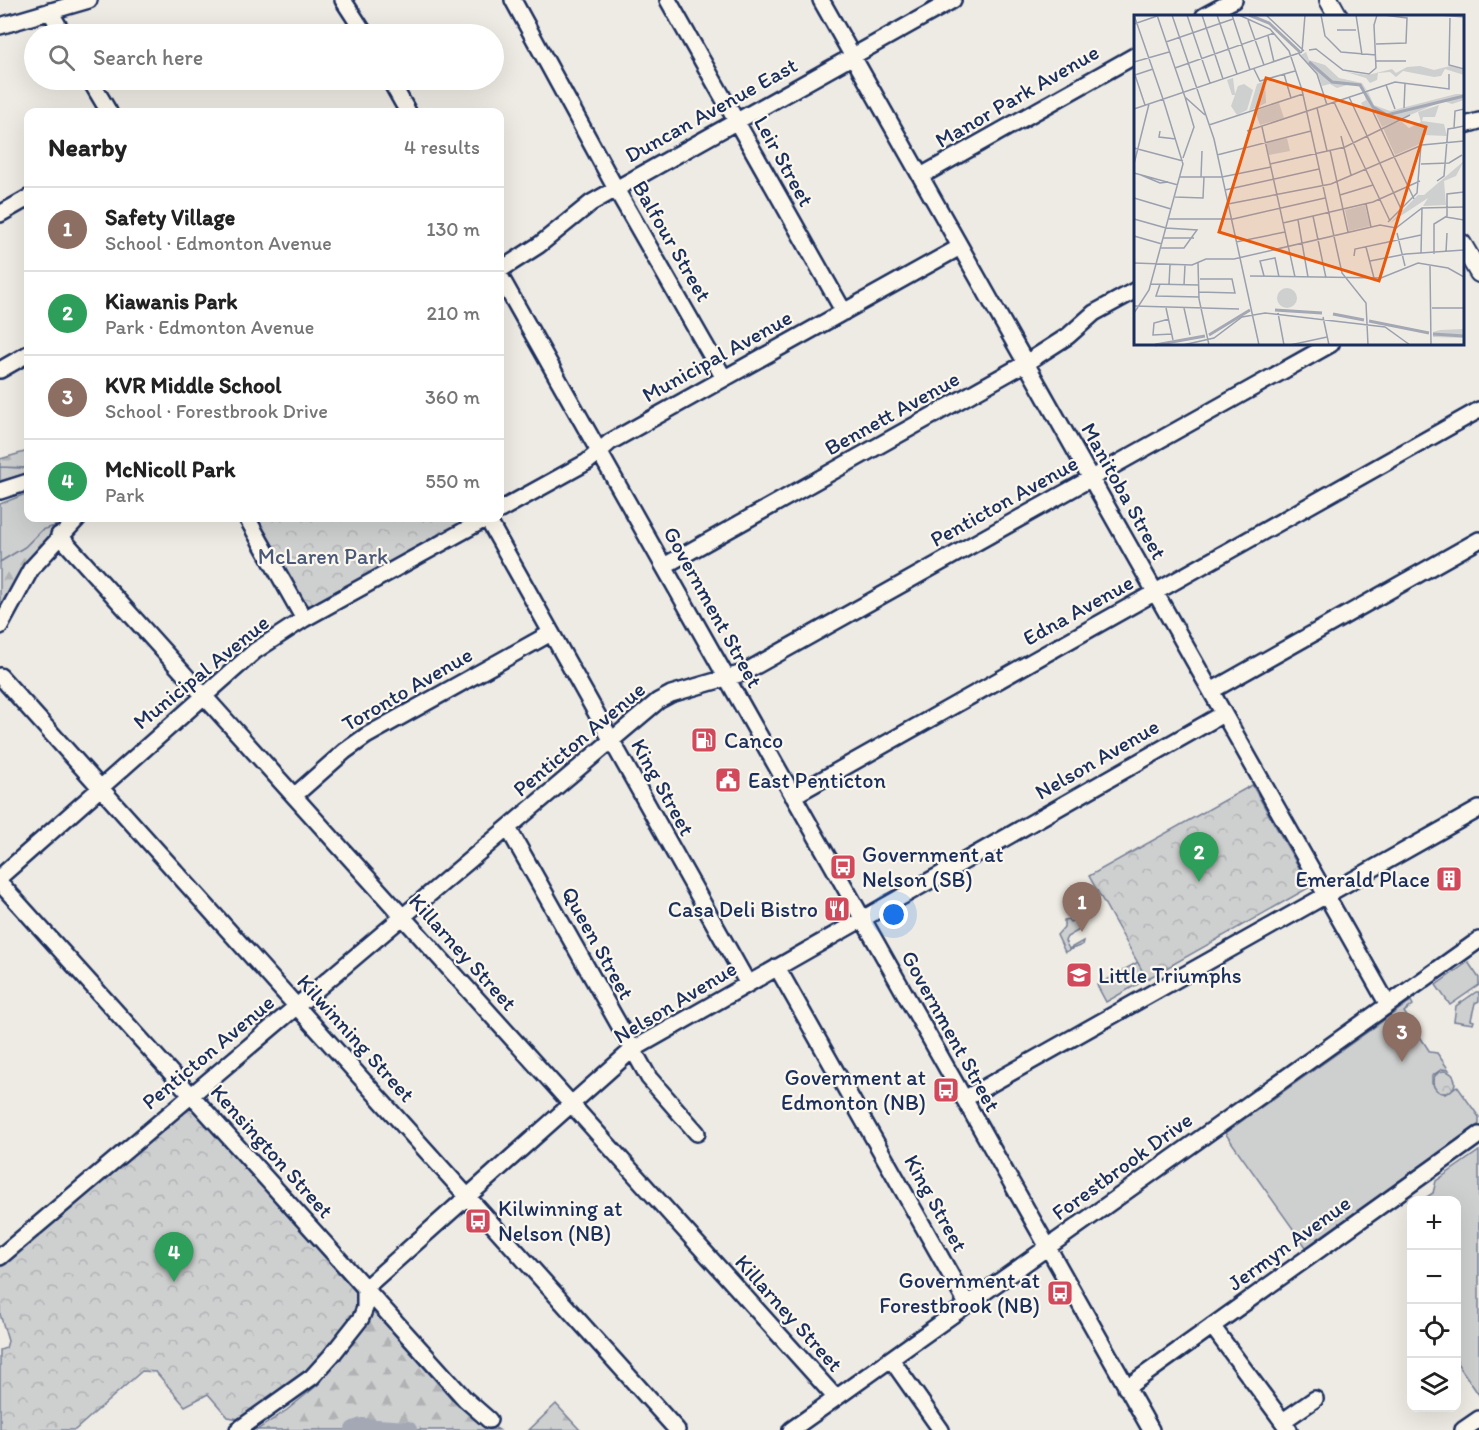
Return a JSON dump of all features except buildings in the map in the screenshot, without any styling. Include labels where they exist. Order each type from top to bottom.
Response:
[{"type":"main road","points":[[1329,0],[1337,15]]},
{"type":"main road","points":[[1464,249],[1472,269]]},
{"type":"street","points":[[0,26],[89,0]]},
{"type":"street","points":[[343,0],[359,24]]},
{"type":"street","name":"Balfour Street","points":[[513,0],[616,189],[724,378]]},
{"type":"street","name":"Leir Street","points":[[668,0],[844,312]]},
{"type":"street","name":"Manitoba Street","points":[[821,0],[1387,1003]]},
{"type":"street","name":"Duncan Avenue East","points":[[504,268],[539,246],[573,215],[616,189],[953,0]]},
{"type":"street","points":[[1206,15],[1234,0]]},
{"type":"street","points":[[50,11],[57,24]]},
{"type":"street","name":"Manor Park Avenue","points":[[921,176],[1134,56]]},
{"type":"street","points":[[96,90],[107,108]]},
{"type":"street","points":[[396,90],[406,108]]},
{"type":"street","points":[[1464,125],[1479,121]]},
{"type":"street","points":[[0,214],[24,200]]},
{"type":"street","name":"Municipal Avenue","points":[[504,508],[587,462],[610,442],[960,247]]},
{"type":"street","name":"Government Street","points":[[504,283],[1151,1430]]},
{"type":"street","name":"Bennett Avenue","points":[[664,566],[1026,363],[1068,336],[1094,313],[1134,291]]},
{"type":"street","name":"Penticton Avenue","points":[[0,1257],[671,693],[743,673],[1329,345]]},
{"type":"street","points":[[0,370],[24,356]]},
{"type":"street","name":"Edna Avenue","points":[[793,796],[1479,410]]},
{"type":"street","points":[[0,491],[24,483]]},
{"type":"street","points":[[0,626],[31,569],[59,535],[74,522]]},
{"type":"street","points":[[249,522],[304,619]]},
{"type":"street","name":"Municipal Avenue","points":[[0,878],[255,651],[304,619],[480,522]]},
{"type":"street","name":"King Street","points":[[489,522],[748,984]]},
{"type":"street","name":"Killarney Street","points":[[59,535],[836,1398]]},
{"type":"street","points":[[1211,691],[1479,540]]},
{"type":"street","name":"Toronto Avenue","points":[[294,796],[345,751],[366,736],[551,633]]},
{"type":"street","name":"Kilwinning Street","points":[[0,676],[677,1430]]},
{"type":"street","name":"Nelson Avenue","points":[[364,1288],[632,1050],[1223,714]]},
{"type":"street","points":[[964,1099],[1479,809]]},
{"type":"street","name":"Queen Street","points":[[508,828],[649,1078],[697,1133]]},
{"type":"street","name":"Kensington Street","points":[[0,883],[465,1399],[489,1420]]},
{"type":"street","name":"Forestbrook Drive","points":[[791,1430],[1387,1003],[1479,940]]},
{"type":"street","name":"King Street","points":[[777,967],[967,1304]]},
{"type":"street","name":"Jermyn Avenue","points":[[1126,1388],[1479,1135]]},
{"type":"street","points":[[238,1430],[312,1377],[331,1356],[361,1318],[365,1308],[364,1288]]},
{"type":"street","points":[[1212,1326],[1286,1426],[1315,1398]]},
{"type":"street","points":[[891,1359],[941,1430]]},
{"type":"street","points":[[1463,1430],[1479,1419]]},
{"type":"green space","points":[[24,452],[24,468],[0,467],[0,459]]},
{"type":"green space","points":[[0,467],[24,468],[24,474],[0,481]]},
{"type":"green space","points":[[24,495],[24,522],[62,522],[42,530],[25,547],[0,562],[0,504]]},
{"type":"green space","name":"McLaren Park","points":[[258,522],[464,522],[311,607],[304,603]]},
{"type":"green space","points":[[59,525],[20,574],[0,610],[0,562],[25,547],[42,530]]},
{"type":"green space","points":[[1252,785],[1310,887],[1147,979],[1089,876]]},
{"type":"green space","points":[[1079,917],[1082,922],[1081,929],[1067,937],[1065,941],[1069,949],[1083,941],[1082,945],[1065,952],[1057,935],[1064,927],[1064,920],[1068,919],[1070,922]]},
{"type":"green space","points":[[1138,962],[1147,979],[1106,1002],[1097,985],[1114,976],[1115,980],[1120,981],[1121,977],[1118,973]]},
{"type":"green space","points":[[1468,962],[1479,978],[1479,985],[1450,1005],[1436,985]]},
{"type":"green space","points":[[1479,992],[1479,1001],[1475,1003],[1471,1020],[1474,1021],[1473,1024],[1454,1021],[1456,1006]]},
{"type":"green space","points":[[1411,1001],[1413,1005],[1404,1012],[1430,1052],[1437,1053],[1449,1070],[1442,1069],[1432,1076],[1432,1084],[1445,1094],[1457,1086],[1479,1117],[1479,1124],[1306,1247],[1225,1133]]},
{"type":"green space","points":[[1444,1071],[1452,1074],[1455,1082],[1452,1090],[1444,1093],[1436,1090],[1433,1082],[1436,1074]]},
{"type":"green space","points":[[186,1109],[194,1110],[361,1298],[360,1306],[309,1374],[239,1419],[228,1417],[208,1394],[185,1406],[156,1372],[142,1371],[75,1430],[0,1430],[0,1350],[6,1348],[8,1341],[0,1314],[0,1266]]},
{"type":"green space","points":[[1479,1151],[1479,1395],[1461,1369],[1461,1196],[1428,1196],[1433,1193],[1436,1181]]},
{"type":"green space","points":[[373,1310],[458,1406],[499,1430],[257,1430],[287,1410],[320,1383]]},
{"type":"green space","points":[[556,1404],[580,1430],[529,1430]]},
{"type":"waterway","points":[[354,1430],[362,1427],[408,1430]]},
{"type":"place","name":"Canco","points":[[704,740]]},
{"type":"place","name":"East Penticton","points":[[728,780]]},
{"type":"place","name":"Government at Nelson (SB)","points":[[843,867]]},
{"type":"place","name":"Emerald Place","points":[[1449,879]]},
{"type":"place","name":"Kiawanis Park","points":[[1199,882]]},
{"type":"place","name":"Casa Deli Bistro","points":[[837,909]]},
{"type":"place","name":"Safety Village","points":[[1082,932]]},
{"type":"place","name":"Little Triumphs","points":[[1079,975]]},
{"type":"place","name":"KVR Middle School","points":[[1402,1062]]},
{"type":"place","name":"Government at Edmonton (NB)","points":[[946,1090]]},
{"type":"place","name":"Kilwinning at Nelson (NB)","points":[[478,1221]]},
{"type":"place","name":"McNicoll Park","points":[[174,1282]]},
{"type":"place","name":"Government at Forestbrook (NB)","points":[[1060,1293]]}]
